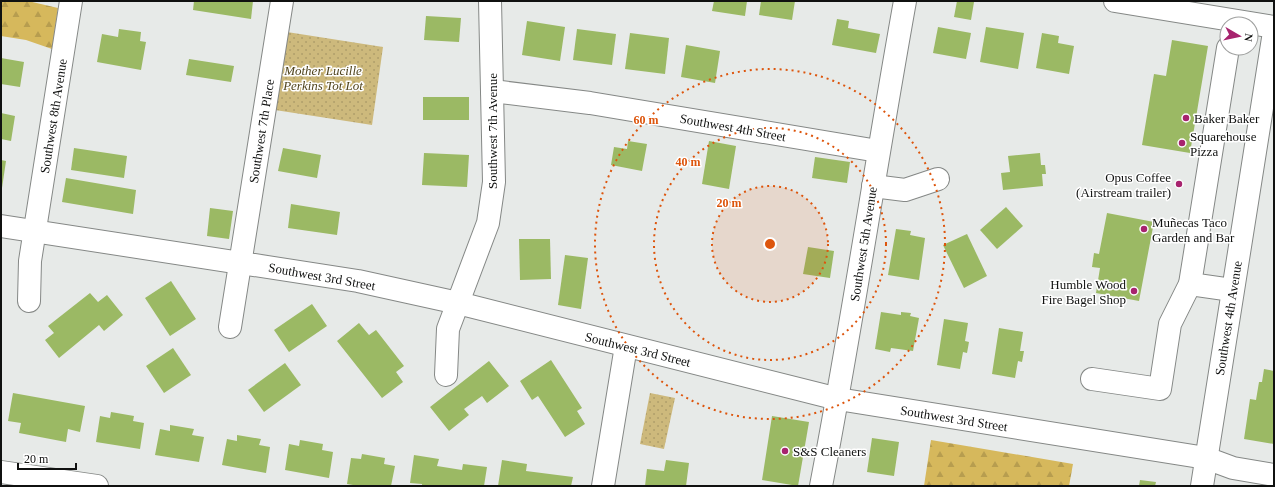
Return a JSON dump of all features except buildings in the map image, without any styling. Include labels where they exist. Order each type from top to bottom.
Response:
[{"type":"street","name":"Southwest 8th Avenue","points":[[29,302],[30,262],[34,231],[71,1]]},
{"type":"street","name":"Southwest 7th Place","points":[[230,327],[282,1]]},
{"type":"street","name":"Southwest 7th Avenue","points":[[446,375],[448,329],[488,223],[494,182],[490,1]]},
{"type":"street","name":"Southwest 5th Avenue","points":[[821,486],[838,398],[878,151],[905,1]]},
{"type":"street","points":[[1115,1],[1219,20]]},
{"type":"street","points":[[1259,25],[1274,27]]},
{"type":"street","name":"Southwest 4th Avenue","points":[[1202,486],[1232,290],[1270,83],[1274,32]]},
{"type":"street","points":[[1092,380],[1160,389],[1170,324],[1190,284],[1227,56]]},
{"type":"street","name":"Southwest 4th Street","points":[[492,91],[590,103],[878,151]]},
{"type":"street","points":[[873,186],[904,190],[938,179]]},
{"type":"street","name":"Southwest 3rd Street","points":[[1,226],[358,281],[458,303],[838,398],[1206,458],[1233,468],[1274,475]]},
{"type":"street","points":[[1190,284],[1232,290]]},
{"type":"street","points":[[603,486],[626,346]]},
{"type":"street","points":[[1,472],[97,486]]},
{"type":"green space","points":[[1,1],[28,1],[58,8],[52,49],[26,40],[1,36]]},
{"type":"green space","name":"Mother Lucille Perkins Tot Lot","points":[[287,32],[383,47],[372,125],[275,110]]},
{"type":"green space","points":[[650,393],[675,398],[664,449],[640,444]]},
{"type":"green space","points":[[931,440],[1073,464],[1069,486],[924,486]]},
{"type":"place","name":"Baker Baker","points":[[1186,118]]},
{"type":"place","name":"Squarehouse Pizza","points":[[1182,143]]},
{"type":"place","name":"Opus Coffee (Airstream trailer)","points":[[1179,184]]},
{"type":"place","name":"Muñecas Taco Garden and Bar","points":[[1144,229]]},
{"type":"place","name":"Humble Wood Fire Bagel Shop","points":[[1134,291]]},
{"type":"place","name":"S&S Cleaners","points":[[785,451]]}]
